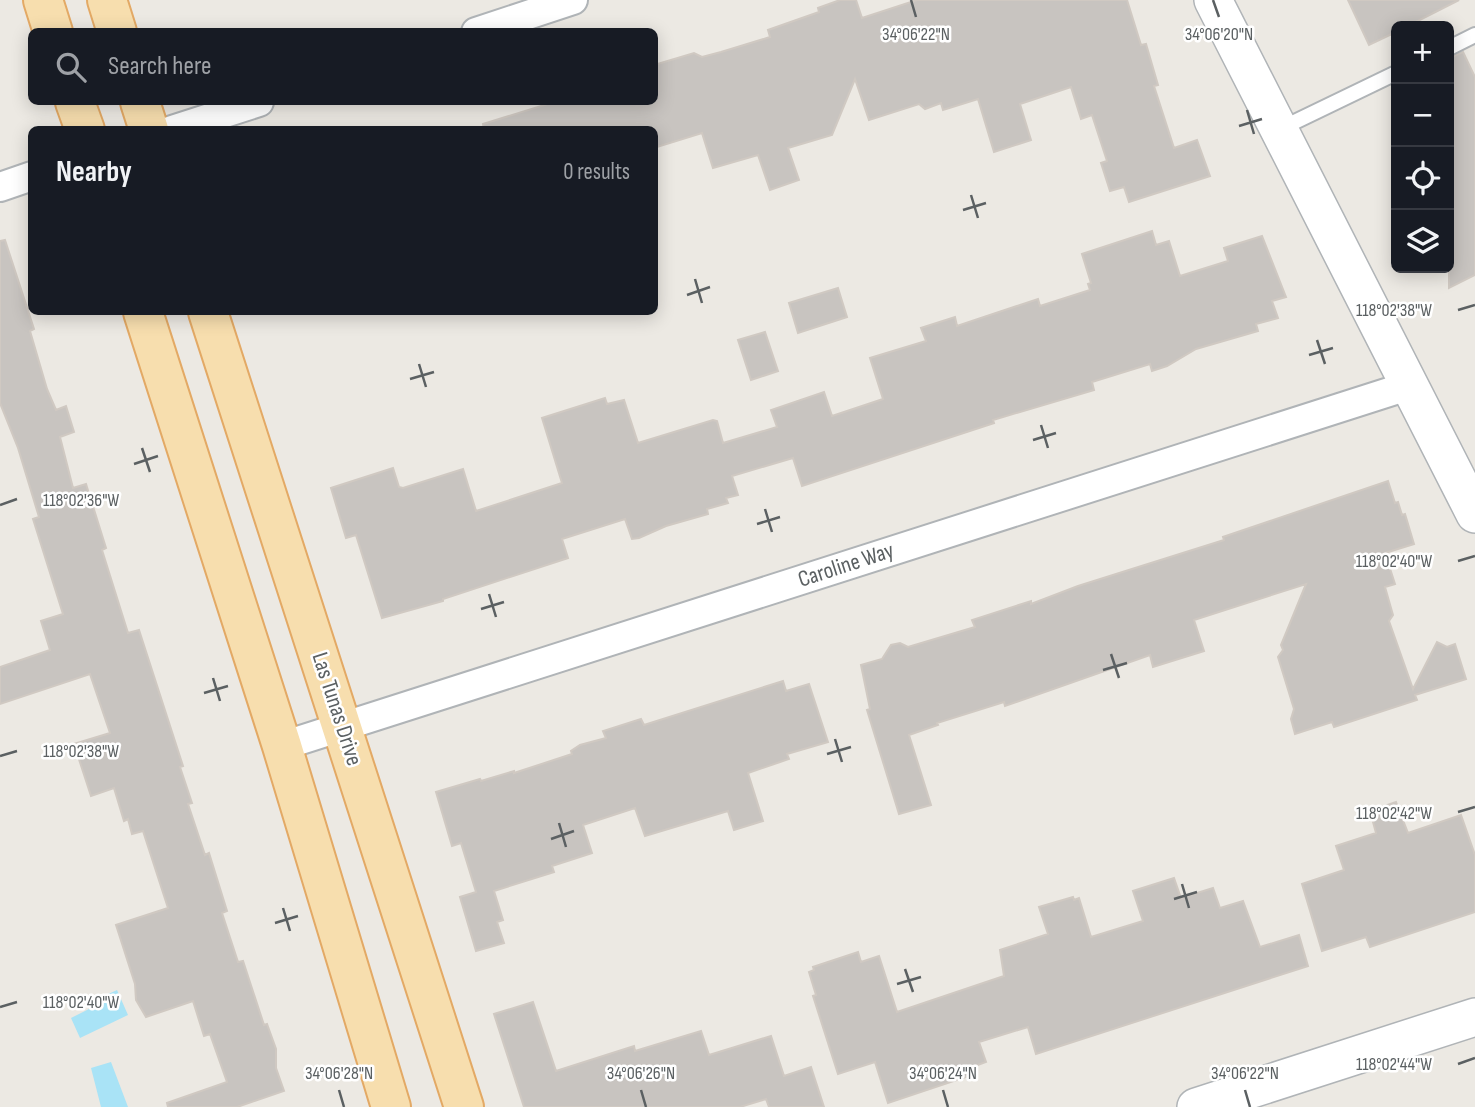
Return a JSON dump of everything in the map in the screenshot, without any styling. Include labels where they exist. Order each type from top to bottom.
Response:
[{"type":"main road","points":[[43,0],[52,28]]},
{"type":"main road","points":[[107,0],[116,28]]},
{"type":"main road","points":[[76,105],[84,126]]},
{"type":"main road","points":[[141,105],[148,126]]},
{"type":"main road","points":[[144,315],[282,746],[391,1107]]},
{"type":"main road","name":"Las Tunas Drive","points":[[209,315],[464,1107]]},
{"type":"street","points":[[488,28],[573,0]]},
{"type":"street","points":[[1213,0],[1475,514]]},
{"type":"street","points":[[184,126],[250,105]]},
{"type":"street","points":[[0,187],[28,177]]},
{"type":"street","name":"Caroline Way","points":[[282,746],[1411,385]]},
{"type":"street","points":[[1196,1107],[1475,1017]]},
{"type":"lane","points":[[1454,46],[1475,35]]},
{"type":"lane","points":[[1278,130],[1391,75]]},
{"type":"water","points":[[117,990],[128,1015],[80,1038],[71,1018],[105,1001],[104,996]]},
{"type":"water","points":[[111,1062],[128,1107],[101,1107],[91,1068]]},
{"type":"building","points":[[840,0],[856,0],[862,18],[917,0],[1127,0],[1141,45],[1146,44],[1158,85],[1154,86],[1174,148],[1197,140],[1210,176],[1129,202],[1124,187],[1110,191],[1101,163],[1107,161],[1092,115],[1081,119],[1071,87],[1020,104],[1031,140],[994,152],[978,99],[943,110],[941,103],[925,109],[919,104],[869,120],[855,79],[832,135],[788,148],[799,180],[770,190],[758,155],[713,168],[702,133],[658,147],[658,126],[483,126],[544,105],[658,105],[658,64],[694,53],[702,57],[770,37],[768,30],[819,12],[818,8]]},
{"type":"building","points":[[1348,0],[1459,0],[1418,21],[1391,21],[1391,34],[1369,45]]},
{"type":"building","points":[[1463,52],[1475,77],[1475,275],[1449,288],[1449,273],[1454,273],[1454,56]]},
{"type":"building","points":[[1152,231],[1156,245],[1169,241],[1180,276],[1228,261],[1224,248],[1262,236],[1286,297],[1272,301],[1278,318],[1256,324],[1258,331],[1196,349],[1167,366],[1152,371],[1150,364],[1092,382],[1094,390],[993,420],[994,423],[802,486],[793,458],[732,476],[738,495],[726,498],[728,503],[707,509],[708,514],[666,526],[639,538],[632,539],[625,519],[562,539],[568,558],[443,601],[382,618],[356,535],[346,538],[331,488],[393,468],[399,487],[403,488],[463,469],[476,511],[562,483],[542,418],[605,398],[607,404],[624,400],[638,443],[713,420],[717,421],[723,443],[777,427],[771,410],[824,392],[832,416],[883,399],[870,358],[926,341],[921,328],[955,317],[957,326],[1038,299],[1040,306],[1090,290],[1088,284],[1091,283],[1082,254]]},
{"type":"building","points":[[5,240],[34,329],[30,331],[47,389],[56,410],[66,406],[74,432],[60,437],[73,488],[86,484],[106,548],[102,550],[128,633],[139,630],[183,766],[180,767],[192,803],[188,804],[205,855],[209,853],[227,911],[222,913],[238,962],[243,961],[264,1025],[267,1024],[276,1049],[276,1068],[284,1091],[237,1107],[168,1107],[167,1103],[227,1082],[210,1034],[204,1036],[193,1001],[146,1017],[136,1000],[135,984],[116,925],[168,908],[143,831],[132,834],[128,819],[124,821],[114,788],[91,796],[74,744],[110,733],[90,674],[0,704],[0,667],[50,650],[41,621],[63,614],[33,519],[39,517],[18,448],[0,403],[0,241]]},
{"type":"building","points":[[838,288],[847,317],[798,333],[789,303]]},
{"type":"building","points":[[765,332],[778,371],[751,380],[738,340]]},
{"type":"building","points":[[1388,481],[1395,503],[1398,502],[1402,515],[1405,514],[1414,544],[1385,553],[1395,584],[1385,587],[1393,615],[1389,621],[1413,689],[1437,642],[1447,647],[1455,644],[1466,679],[1415,695],[1417,700],[1334,727],[1332,722],[1295,734],[1291,719],[1294,709],[1278,657],[1283,650],[1281,645],[1306,584],[1194,620],[1204,651],[1153,667],[1150,655],[1005,706],[1004,702],[937,723],[938,725],[909,735],[931,805],[899,814],[867,710],[870,709],[861,665],[882,659],[891,645],[900,643],[908,647],[975,627],[972,620],[1031,601],[1031,604],[1078,586],[1224,540],[1223,537]]},
{"type":"building","points":[[783,681],[786,691],[809,684],[828,742],[787,754],[789,759],[748,773],[763,821],[734,830],[728,811],[645,836],[635,808],[583,825],[592,853],[552,866],[554,872],[494,891],[503,920],[497,922],[504,943],[476,951],[460,897],[476,892],[461,843],[452,846],[436,792],[480,779],[481,781],[514,773],[572,754],[571,751],[580,745],[606,738],[603,731],[641,719],[644,725]]},
{"type":"building","points":[[1396,802],[1408,833],[1461,815],[1475,855],[1475,912],[1370,947],[1366,937],[1322,951],[1302,884],[1344,870],[1336,846],[1376,833],[1370,811]]},
{"type":"building","points":[[1174,878],[1181,898],[1213,888],[1220,908],[1243,901],[1260,947],[1299,935],[1308,966],[1036,1054],[1028,1027],[979,1042],[986,1062],[975,1066],[977,1070],[972,1075],[888,1103],[875,1062],[838,1074],[813,996],[816,995],[809,972],[814,970],[813,967],[858,952],[861,962],[879,956],[897,1012],[1004,976],[1000,950],[1048,934],[1039,907],[1073,897],[1074,900],[1079,898],[1091,937],[1143,921],[1133,891]]},
{"type":"building","points":[[533,1002],[556,1071],[634,1046],[635,1051],[701,1031],[709,1055],[771,1036],[784,1076],[811,1067],[824,1107],[769,1107],[766,1099],[740,1107],[524,1107],[494,1014]]}]
